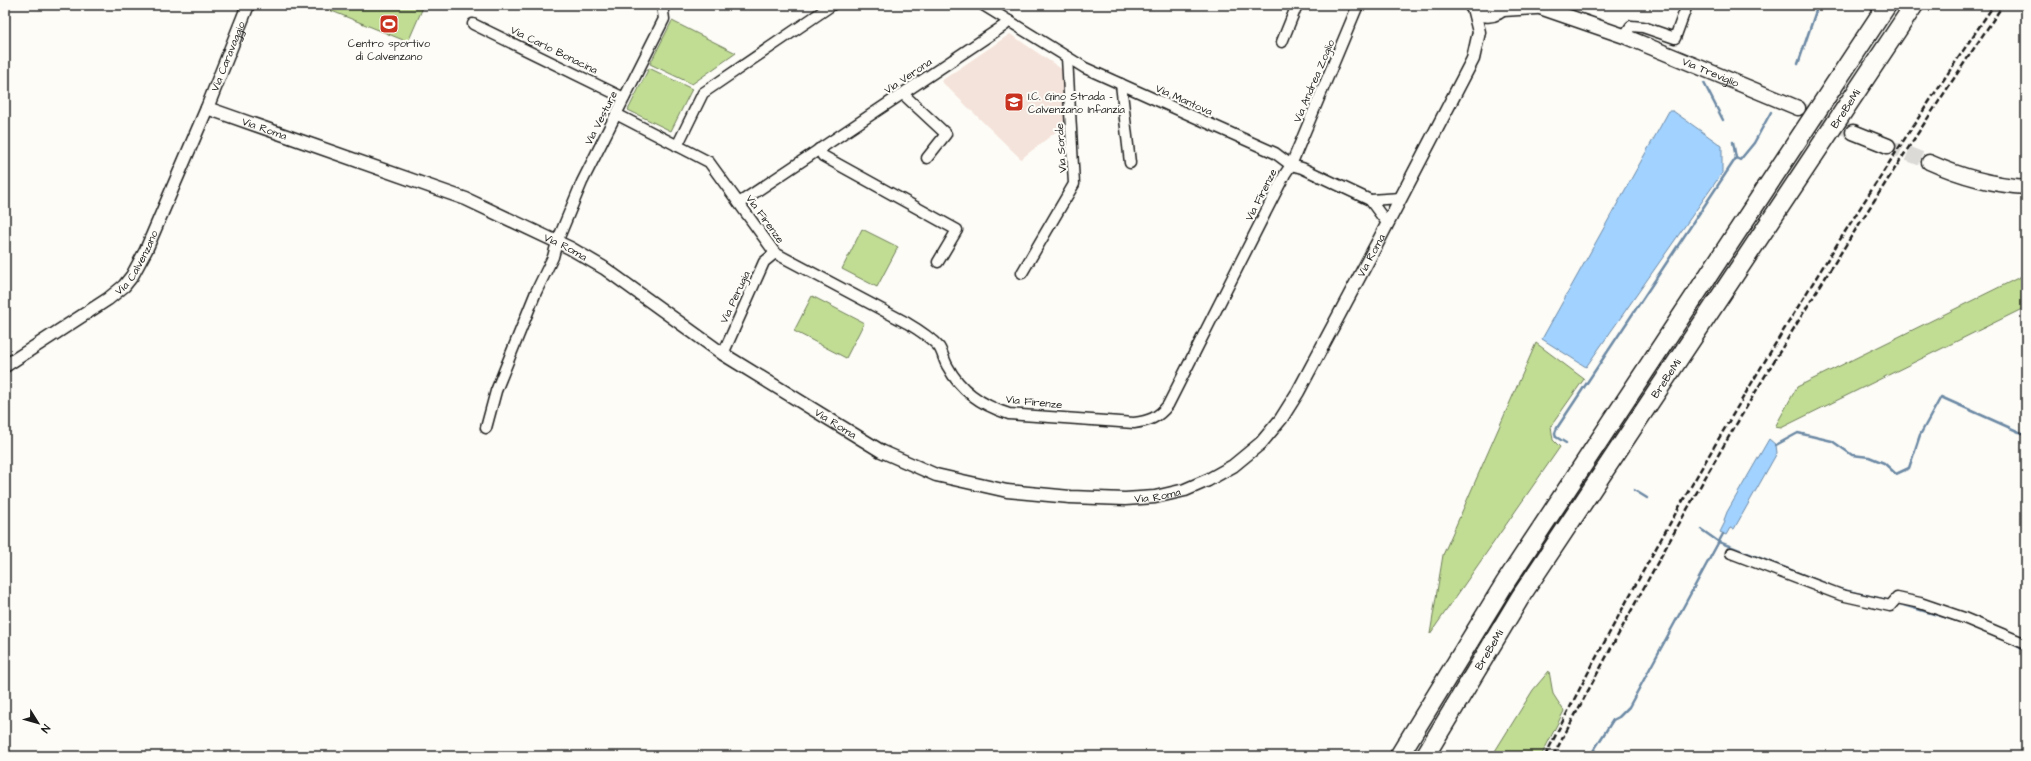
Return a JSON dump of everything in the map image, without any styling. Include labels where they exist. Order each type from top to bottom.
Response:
[{"type":"highway","name":"BreBeMi","points":[[1399,756],[1505,583],[1887,5]]},
{"type":"highway","name":"BreBeMi","points":[[1425,756],[1521,596],[1914,5]]},
{"type":"main road","name":"Via Treviglio","points":[[1472,7],[1482,14],[1500,10],[1535,6],[1624,36],[1798,108]]},
{"type":"main road","points":[[1853,132],[1888,146]]},
{"type":"main road","points":[[1929,162],[1947,171],[1991,183],[2026,187]]},
{"type":"street","name":"Via Caravaggio","points":[[207,108],[248,5]]},
{"type":"street","name":"Via Vesture","points":[[486,428],[496,391],[536,292],[553,257],[557,242],[582,182],[664,20],[662,5]]},
{"type":"street","points":[[677,146],[703,93],[832,5]]},
{"type":"street","points":[[983,5],[1067,57]]},
{"type":"street","points":[[1282,42],[1297,5]]},
{"type":"street","name":"Via Andrea Zoglio","points":[[1291,165],[1358,5]]},
{"type":"street","points":[[1624,36],[1630,26],[1643,26],[1675,38],[1687,5]]},
{"type":"street","name":"Via Roma","points":[[207,108],[466,199],[557,242],[604,268],[723,354],[881,451],[936,474],[1007,491],[1070,497],[1125,499],[1155,497],[1185,490],[1208,480],[1233,466],[1261,443],[1281,419],[1298,392],[1473,59],[1479,32],[1472,7]]},
{"type":"street","name":"Via Roma","points":[[1479,32],[1500,10]]},
{"type":"street","name":"Via Verona","points":[[739,203],[1005,26],[1009,21]]},
{"type":"street","name":"Via Carlo Bonacina","points":[[473,24],[624,98]]},
{"type":"street","name":"Via Mantova","points":[[1067,57],[1085,68],[1275,153],[1291,165]]},
{"type":"street","name":"Via Sorde","points":[[1022,273],[1074,184],[1067,57]]},
{"type":"street","points":[[1121,84],[1130,163]]},
{"type":"street","points":[[903,94],[946,134],[927,158]]},
{"type":"street","name":"Via Calvenzano","points":[[5,366],[108,299],[124,286],[143,256],[207,108]]},
{"type":"street","name":"Via Firenze","points":[[616,114],[709,162],[775,253],[927,335],[940,349],[948,367],[962,386],[978,401],[991,408],[1009,414],[1134,423],[1150,420],[1161,413],[1168,405],[1284,174],[1291,165]]},
{"type":"street","points":[[819,149],[823,156],[957,230],[938,262]]},
{"type":"street","name":"Via Roma","points":[[1291,165],[1302,168],[1370,200],[1387,223]]},
{"type":"street","name":"Via Roma","points":[[1370,200],[1401,198]]},
{"type":"street","name":"Via Perugia","points":[[723,354],[764,262],[775,253]]},
{"type":"street","points":[[1731,553],[1841,595],[1890,606],[1897,598],[1920,603],[1964,618],[2026,644]]},
{"type":"shaded area","name":"I.C. Gino Strada - Calvenzano Infanzia","points":[[1010,34],[1063,70],[1066,124],[1021,159],[941,81]]},
{"type":"green space","name":"Centro sportivo di Calvenzano","points":[[317,5],[424,5],[408,42]]},
{"type":"green space","points":[[672,21],[736,53],[692,84],[650,64]]},
{"type":"green space","points":[[649,68],[692,89],[671,131],[628,110]]},
{"type":"green space","points":[[862,229],[898,247],[877,287],[842,269]]},
{"type":"green space","points":[[2026,274],[2026,307],[1781,428],[1775,427],[1797,387]]},
{"type":"green space","points":[[812,296],[864,323],[846,358],[794,331]]},
{"type":"green space","points":[[1536,343],[1584,379],[1551,426],[1553,440],[1560,447],[1430,634],[1443,555]]},
{"type":"green space","points":[[1549,671],[1553,694],[1564,711],[1541,756],[1492,756],[1533,690]]},
{"type":"water","points":[[1669,111],[1673,111],[1722,146],[1722,173],[1586,367],[1542,339]]},
{"type":"water","points":[[1769,439],[1776,445],[1777,453],[1734,529],[1730,528],[1726,535],[1720,532],[1725,522],[1724,520],[1727,512]]},
{"type":"waterway","points":[[1798,64],[1818,5]]},
{"type":"waterway","points":[[1704,83],[1723,120]]},
{"type":"waterway","points":[[1736,158],[1740,160],[1754,143],[1771,112]]},
{"type":"waterway","points":[[1566,443],[1556,437],[1555,433],[1557,428],[1736,158],[1733,142]]},
{"type":"waterway","points":[[1776,445],[1798,433],[1832,441],[1852,455],[1869,457],[1884,463],[1896,474],[1909,468],[1920,435],[1941,397],[2026,435]]},
{"type":"waterway","points":[[1634,490],[1647,498]]},
{"type":"waterway","points":[[1702,530],[1719,542],[1829,585]]},
{"type":"waterway","points":[[1590,756],[1613,720],[1619,717],[1629,707],[1723,534]]},
{"type":"waterway","points":[[1839,589],[1891,601]]},
{"type":"waterway","points":[[1900,604],[1958,621]]},
{"type":"waterway","points":[[2013,644],[2026,651]]},
{"type":"tunnel","points":[[1798,108],[1853,132]]},
{"type":"tunnel","points":[[1888,146],[1929,162]]},
{"type":"railway","points":[[1545,756],[1595,659],[1648,563],[1758,373],[1873,187],[1994,5]]},
{"type":"railway","points":[[1553,756],[1670,540],[1774,361],[1870,207],[2003,5]]},
{"type":"place","name":"Centro sportivo di Calvenzano","points":[[389,24]]},
{"type":"place","name":"I.C. Gino Strada - Calvenzano Infanzia","points":[[1014,102]]}]
